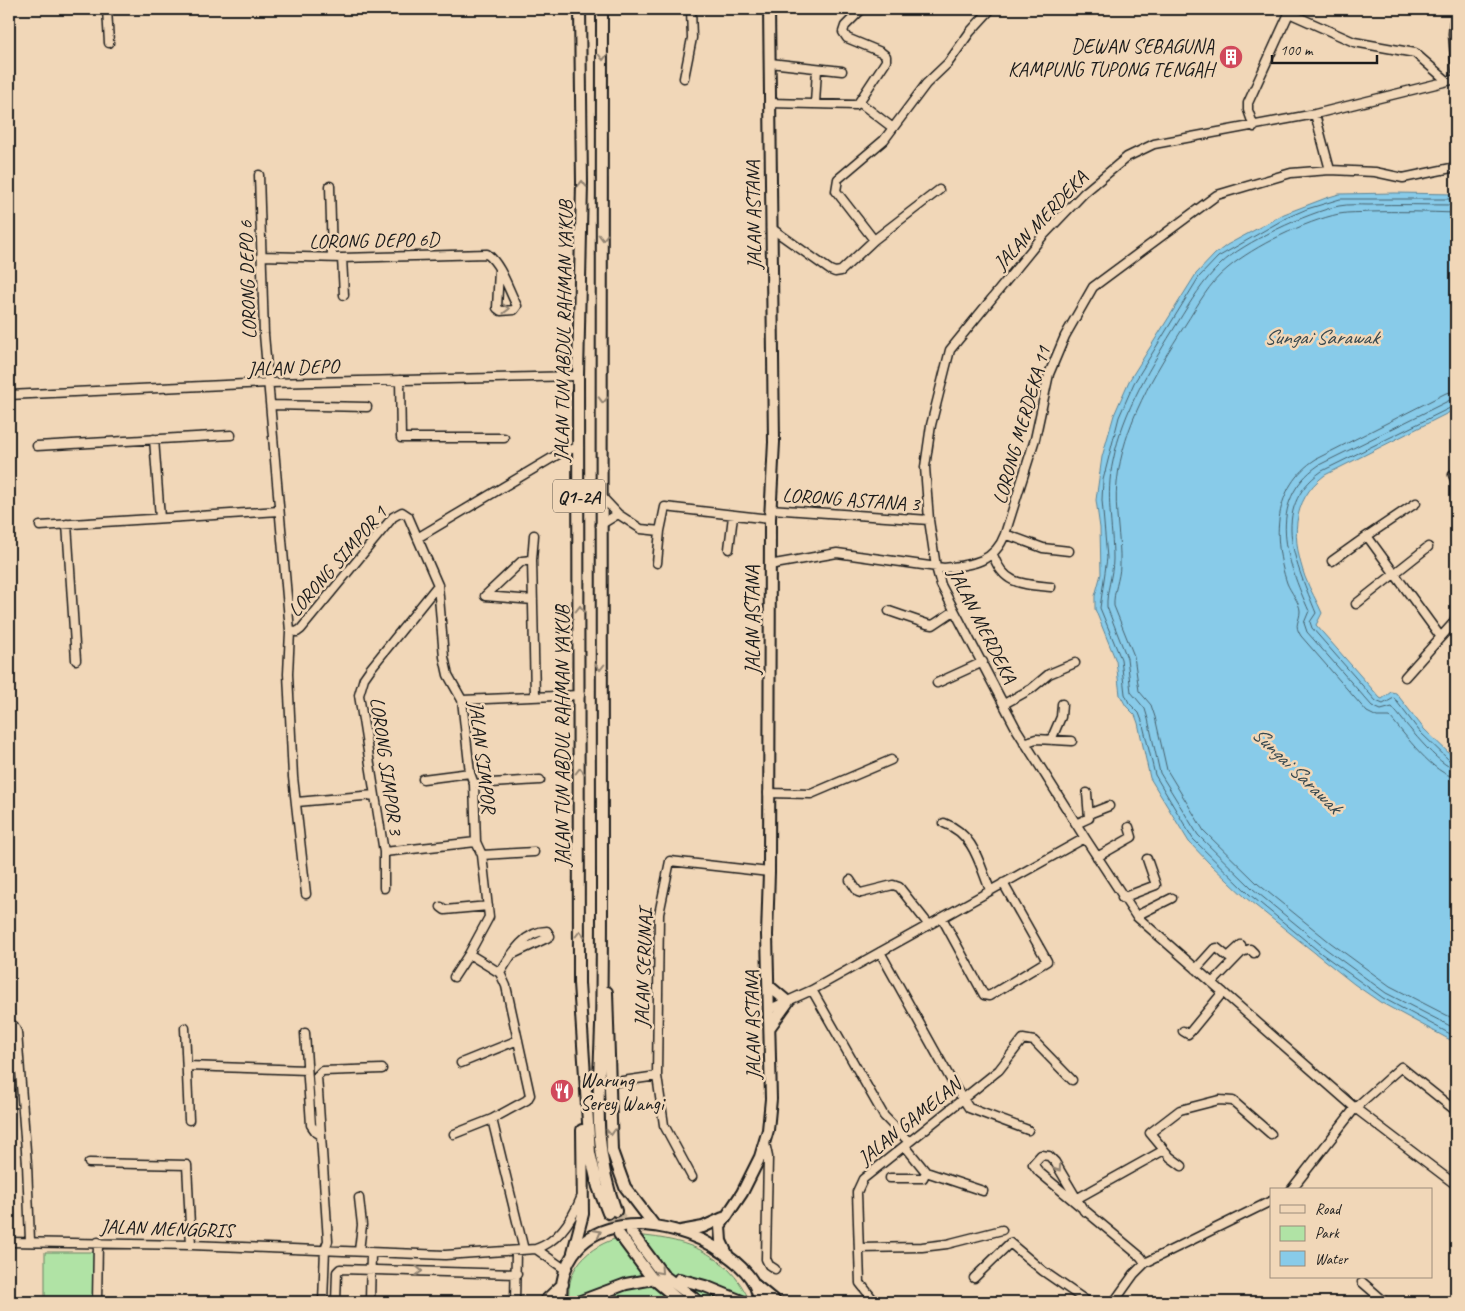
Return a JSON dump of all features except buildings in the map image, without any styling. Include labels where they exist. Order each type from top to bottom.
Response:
[{"type":"main road","name":"JALAN TUN ABDUL RAHMAN YA'KUB","points":[[580,9],[582,183],[578,376],[580,983]]},
{"type":"main road","name":"JALAN TUN ABDUL RAHMAN YA'KUB","points":[[602,9],[604,353],[600,525],[602,979]]},
{"type":"main road","name":"JALAN ASTANA","points":[[723,1218],[749,1182],[765,1143],[771,1098],[767,935],[769,872],[769,565],[774,454],[769,9]]},
{"type":"main road","points":[[602,979],[608,996],[612,1151],[619,1174],[642,1212],[654,1225]]},
{"type":"main road","points":[[580,983],[590,1153],[598,1187],[612,1212],[600,1152],[602,979]]},
{"type":"main road","name":"Q1-2A","points":[[571,1259],[583,1214],[584,1192],[574,1004],[580,983]]},
{"type":"main road","points":[[769,986],[788,1002],[770,1027]]},
{"type":"main road","points":[[678,1231],[703,1227],[723,1218]]},
{"type":"main road","points":[[723,1218],[719,1234],[728,1256]]},
{"type":"main road","points":[[562,1302],[566,1270],[581,1244],[605,1229],[623,1225],[654,1225],[705,1241],[728,1256],[754,1284],[776,1302]]},
{"type":"main road","points":[[631,1232],[663,1275],[699,1302]]},
{"type":"main road","points":[[619,1234],[651,1277],[681,1302]]},
{"type":"main road","points":[[578,1302],[626,1284],[648,1280]]},
{"type":"main road","points":[[680,1280],[705,1286],[744,1302]]},
{"type":"main road","points":[[544,1302],[563,1284]]},
{"type":"main road","points":[[754,1284],[760,1302]]},
{"type":"street","points":[[107,9],[109,43]]},
{"type":"street","points":[[684,78],[692,38],[691,9]]},
{"type":"street","points":[[769,103],[856,105],[860,102],[886,61],[886,56],[881,52],[847,38],[843,32],[845,26],[862,9]]},
{"type":"street","points":[[874,240],[836,190],[838,179],[884,140],[926,84],[948,64],[970,32],[991,9]]},
{"type":"street","points":[[1254,127],[1248,110],[1248,102],[1290,11],[1354,42],[1415,53],[1446,80]]},
{"type":"street","points":[[1454,22],[1452,34],[1456,70]]},
{"type":"street","points":[[770,63],[842,71]]},
{"type":"street","points":[[815,104],[817,69]]},
{"type":"street","name":"JALAN MERDEKA","points":[[1456,79],[1316,114],[1154,144],[1127,157],[1072,205],[1042,237],[950,350],[944,367],[931,425],[926,467],[929,520],[936,568],[941,585],[1024,743],[1122,898],[1136,916],[1355,1108],[1456,1185]]},
{"type":"street","points":[[860,102],[893,128]]},
{"type":"street","points":[[1316,114],[1330,170]]},
{"type":"street","name":"LORONG MERDEKA 11","points":[[993,555],[1001,546],[1035,439],[1048,374],[1065,336],[1093,287],[1218,195],[1290,173],[1330,170],[1375,172],[1403,178],[1456,167]]},
{"type":"street","name":"LORONG DEPO 6","points":[[259,175],[268,384],[271,405]]},
{"type":"street","points":[[330,186],[332,257]]},
{"type":"street","points":[[771,228],[835,272],[841,271],[874,240],[940,190]]},
{"type":"street","name":"LORONG DEPO 6D","points":[[262,256],[342,258],[487,254],[492,257],[499,270]]},
{"type":"street","points":[[342,258],[344,295]]},
{"type":"street","points":[[499,270],[517,306],[514,310],[500,311],[497,308],[499,270]]},
{"type":"street","name":"JALAN DEPO","points":[[9,395],[268,384],[578,376]]},
{"type":"street","points":[[400,380],[401,438],[504,438]]},
{"type":"street","points":[[271,405],[367,407]]},
{"type":"street","name":"LORONG SIMPOR 1","points":[[271,405],[290,631],[297,632],[301,629],[393,517],[402,512],[408,516]]},
{"type":"street","points":[[37,446],[231,434]]},
{"type":"street","points":[[154,439],[160,518]]},
{"type":"street","points":[[419,537],[562,452],[579,448]]},
{"type":"street","points":[[1456,472],[1453,475],[1456,482]]},
{"type":"street","points":[[601,496],[618,514],[641,529],[660,531],[657,563]]},
{"type":"street","points":[[1332,561],[1416,503]]},
{"type":"street","name":"LORONG ASTANA 3","points":[[660,531],[665,507],[733,516],[770,514],[929,520]]},
{"type":"street","points":[[40,526],[279,511]]},
{"type":"street","points":[[600,525],[618,514]]},
{"type":"street","name":"JALAN SIMPOR","points":[[408,516],[419,537],[438,585],[444,658],[448,674],[462,700],[470,773],[474,784],[476,842],[482,856],[488,906],[487,923],[454,977]]},
{"type":"street","points":[[729,549],[733,516]]},
{"type":"street","points":[[67,524],[76,660]]},
{"type":"street","points":[[1005,534],[1043,548],[1069,552]]},
{"type":"street","points":[[534,535],[532,560],[535,696]]},
{"type":"street","points":[[1367,536],[1440,636]]},
{"type":"street","points":[[1356,604],[1428,547]]},
{"type":"street","points":[[769,565],[837,553],[936,568],[958,566],[993,555],[998,569],[1008,579],[1026,585],[1051,587]]},
{"type":"street","points":[[532,560],[522,561],[485,596],[533,600]]},
{"type":"street","name":"LORONG SIMPOR 3","points":[[384,888],[384,852],[358,695],[371,668],[438,585]]},
{"type":"street","points":[[889,611],[927,624],[933,624],[954,610]]},
{"type":"street","points":[[1405,677],[1456,620]]},
{"type":"street","points":[[290,631],[288,674],[292,777],[297,802],[306,894]]},
{"type":"street","points":[[937,683],[983,662]]},
{"type":"street","points":[[1004,704],[1031,690],[1049,674],[1075,663]]},
{"type":"street","points":[[462,700],[580,695]]},
{"type":"street","points":[[1050,740],[1061,717],[1062,704]]},
{"type":"street","points":[[1024,743],[1036,739],[1072,741]]},
{"type":"street","points":[[768,793],[811,794],[891,760]]},
{"type":"street","points":[[423,779],[470,773]]},
{"type":"street","points":[[474,784],[540,780]]},
{"type":"street","points":[[1076,824],[1090,818],[1091,813],[1087,794]]},
{"type":"street","points":[[297,802],[374,796]]},
{"type":"street","points":[[1091,813],[1109,806]]},
{"type":"street","points":[[944,823],[960,830],[971,842],[990,890]]},
{"type":"street","points":[[1097,857],[1132,837],[1129,827]]},
{"type":"street","points":[[770,1009],[812,990],[1085,838]]},
{"type":"street","points":[[384,852],[476,842]]},
{"type":"street","points":[[482,856],[534,852]]},
{"type":"street","points":[[1122,898],[1156,885],[1147,859]]},
{"type":"street","name":"JALAN SERUNAI","points":[[692,1177],[664,1126],[657,1076],[659,914],[670,861],[769,872]]},
{"type":"street","points":[[850,880],[858,892],[861,893],[892,885],[899,887],[929,925]]},
{"type":"street","points":[[942,918],[984,995],[989,996],[1047,961],[1003,883]]},
{"type":"street","points":[[1136,916],[1172,898]]},
{"type":"street","points":[[442,907],[445,910],[488,906]]},
{"type":"street","points":[[500,973],[511,955],[520,942],[548,931],[550,936],[547,938],[511,955]]},
{"type":"street","points":[[1196,969],[1217,948],[1228,957],[1241,945]]},
{"type":"street","points":[[1212,983],[1242,952],[1250,949],[1254,953]]},
{"type":"street","points":[[880,952],[969,1108],[1028,1130]]},
{"type":"street","points":[[454,1134],[492,1118],[527,1100],[530,1095],[506,986],[500,973],[469,954]]},
{"type":"street","points":[[812,990],[884,1116],[907,1144],[926,1172],[983,1191]]},
{"type":"street","points":[[1183,1031],[1188,1034],[1223,992]]},
{"type":"street","points":[[9,1023],[17,1032],[27,1164],[30,1241]]},
{"type":"street","points":[[185,1028],[189,1120]]},
{"type":"street","points":[[305,1033],[311,1125],[321,1135]]},
{"type":"street","name":"JALAN GAMELAN","points":[[875,1302],[860,1284],[858,1186],[863,1179],[999,1070],[1023,1039],[1034,1040],[1072,1080]]},
{"type":"street","points":[[461,1063],[518,1040]]},
{"type":"street","points":[[187,1066],[307,1070]]},
{"type":"street","points":[[1293,1188],[1355,1108],[1401,1066],[1456,1111]]},
{"type":"street","points":[[323,1302],[325,1249],[328,1241],[317,1076],[319,1073],[382,1070]]},
{"type":"street","points":[[609,1083],[657,1076]]},
{"type":"street","points":[[1182,1166],[1164,1150],[1150,1133],[1180,1110],[1219,1100],[1233,1101],[1271,1134]]},
{"type":"street","points":[[492,1118],[520,1250],[515,1302]]},
{"type":"street","points":[[765,1143],[768,1156],[766,1259],[775,1269]]},
{"type":"street","points":[[1078,1198],[1164,1150]]},
{"type":"street","points":[[1084,1211],[1078,1198],[1048,1156],[1041,1155],[1033,1164],[1039,1172],[1084,1211],[1145,1263]]},
{"type":"street","points":[[89,1163],[187,1165],[191,1245]]},
{"type":"street","points":[[890,1178],[923,1178],[926,1172]]},
{"type":"street","name":"JALAN MENGGRIS","points":[[9,1242],[98,1242],[460,1255],[536,1249],[550,1245],[574,1214],[584,1192]]},
{"type":"street","points":[[359,1251],[362,1225],[360,1198]]},
{"type":"street","points":[[1114,1302],[1134,1274],[1145,1263],[1270,1201]]},
{"type":"street","points":[[859,1248],[922,1248],[947,1244],[1002,1230]]},
{"type":"street","points":[[97,1302],[98,1242]]},
{"type":"street","points":[[974,1278],[1010,1242],[1043,1271],[1088,1302]]},
{"type":"street","points":[[536,1249],[566,1270]]},
{"type":"street","points":[[370,1302],[371,1252]]},
{"type":"street","points":[[336,1302],[339,1269],[517,1274]]},
{"type":"street","points":[[1362,1282],[1383,1302]]},
{"type":"green space","points":[[628,1235],[647,1236],[683,1243],[715,1258],[741,1284],[750,1302],[569,1302],[569,1288],[572,1276],[584,1257],[604,1243]]},
{"type":"green space","points":[[45,1252],[94,1252],[94,1302],[45,1302]]},
{"type":"water","name":"Sungai Sarawak","points":[[1339,194],[1456,194],[1456,409],[1325,475],[1305,497],[1300,509],[1296,535],[1305,577],[1322,613],[1316,625],[1380,698],[1382,699],[1391,692],[1396,693],[1424,729],[1456,760],[1456,1043],[1380,1002],[1354,984],[1246,898],[1189,842],[1150,778],[1138,723],[1135,715],[1126,706],[1120,695],[1116,661],[1095,609],[1095,596],[1101,574],[1100,528],[1096,500],[1102,457],[1114,415],[1129,381],[1196,274],[1215,254],[1227,245],[1284,214]]},
{"type":"tunnel","points":[[616,1211],[631,1232]]},
{"type":"tunnel","points":[[608,1213],[619,1234]]},
{"type":"place","name":"DEWAN SEBAGUNA KAMPUNG TUPONG TENGAH","points":[[1231,57]]},
{"type":"place","name":"Warung Serey Wangi","points":[[562,1091]]}]
